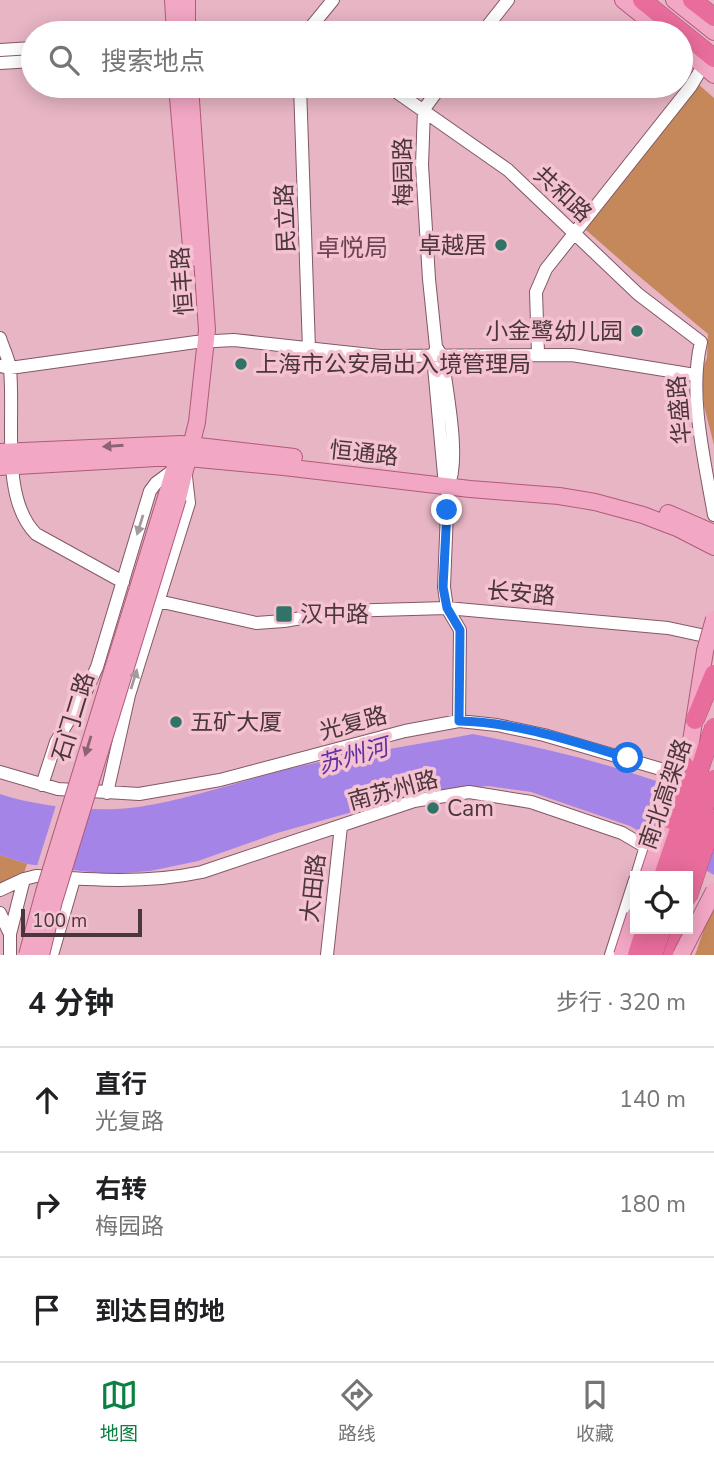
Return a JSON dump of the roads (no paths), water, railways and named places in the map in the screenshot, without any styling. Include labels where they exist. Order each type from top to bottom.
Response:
[{"type":"highway","points":[[642,0],[663,21]]},
{"type":"highway","points":[[661,0],[687,21]]},
{"type":"highway","points":[[692,0],[714,17]]},
{"type":"highway","points":[[693,26],[714,43]]},
{"type":"highway","points":[[693,49],[711,66]]},
{"type":"highway","points":[[695,720],[714,644]]},
{"type":"highway","name":"南北高架路","points":[[662,871],[714,727]]},
{"type":"highway","points":[[661,871],[684,770]]},
{"type":"highway","name":"南北高架路","points":[[683,871],[714,779]]},
{"type":"highway","points":[[688,871],[714,817]]},
{"type":"highway","points":[[693,882],[714,817]]},
{"type":"highway","points":[[637,955],[658,934]]},
{"type":"highway","points":[[653,955],[661,934]]},
{"type":"highway","points":[[663,934],[669,955]]},
{"type":"main road","points":[[173,0],[174,21]]},
{"type":"main road","points":[[187,0],[187,21]]},
{"type":"main road","points":[[623,0],[649,21]]},
{"type":"main road","points":[[674,0],[714,32]]},
{"type":"main road","name":"恒丰路","points":[[178,98],[202,341]]},
{"type":"main road","name":"恒丰路","points":[[172,496],[183,458],[202,341],[203,254],[191,98]]},
{"type":"main road","name":"恒通路","points":[[3,459],[183,458],[560,485],[598,491],[658,509],[714,533]]},
{"type":"main road","name":"恒通路","points":[[449,479],[584,499],[654,519],[714,547]]},
{"type":"main road","name":"石门二路","points":[[27,955],[59,840],[172,496]]},
{"type":"main road","name":"石门二路","points":[[41,955],[54,901],[172,496]]},
{"type":"main road","points":[[708,673],[705,651],[714,620]]},
{"type":"main road","points":[[650,871],[684,770],[695,720]]},
{"type":"main road","points":[[683,955],[711,890]]},
{"type":"main road","points":[[622,955],[630,930]]},
{"type":"street","points":[[316,21],[333,0]]},
{"type":"street","points":[[491,21],[508,0]]},
{"type":"street","points":[[0,50],[21,49]]},
{"type":"street","points":[[0,63],[21,62]]},
{"type":"street","points":[[693,84],[711,66]]},
{"type":"street","name":"民立路","points":[[300,98],[309,349]]},
{"type":"street","name":"共和路","points":[[407,98],[502,165],[646,301],[701,342]]},
{"type":"street","name":"梅园路","points":[[432,98],[424,109],[424,215],[437,353],[452,448],[443,587],[447,608],[460,630],[459,721]]},
{"type":"street","points":[[538,354],[536,292],[546,269],[681,98]]},
{"type":"street","points":[[0,338],[5,367],[3,459],[9,488],[19,514],[27,527],[36,534],[123,582]]},
{"type":"street","points":[[5,367],[202,341],[234,340],[380,356],[437,353],[538,354],[602,359],[695,375]]},
{"type":"street","name":"华盛路","points":[[701,342],[695,375],[714,515]]},
{"type":"street","points":[[42,785],[59,735],[86,691],[97,667],[150,491],[183,458]]},
{"type":"street","name":"恒丰路","points":[[107,793],[130,695],[189,503],[183,458]]},
{"type":"street","name":"长安路","points":[[158,601],[256,623],[342,611],[447,608],[668,628],[714,638]]},
{"type":"street","points":[[684,770],[714,694]]},
{"type":"street","name":"光复路","points":[[0,772],[77,792],[139,794],[220,780],[405,731],[459,721],[497,725],[544,735],[684,770],[714,788]]},
{"type":"street","name":"南苏州路","points":[[24,879],[36,876],[127,881],[179,877],[202,872],[414,801],[469,792],[531,802],[622,833],[711,890]]},
{"type":"street","name":"大田路","points":[[327,955],[341,826]]},
{"type":"street","points":[[638,871],[646,846]]},
{"type":"street","points":[[0,890],[24,879]]},
{"type":"street","points":[[11,955],[10,934],[24,879]]},
{"type":"street","points":[[52,955],[74,879]]},
{"type":"street","points":[[611,955],[630,896]]},
{"type":"street","points":[[0,913],[10,934]]},
{"type":"water","name":"苏州河","points":[[473,734],[596,762],[656,781],[714,804],[714,875],[630,826],[531,792],[488,786],[424,792],[277,833],[198,861],[150,871],[111,874],[81,871],[27,864],[0,855],[0,794],[68,808],[138,807],[183,798],[315,763]]},
{"type":"place","name":"卓越居","points":[[501,245]]},
{"type":"place","name":"小金鹭幼儿园","points":[[637,331]]},
{"type":"place","name":"上海市公安局出入境管理局","points":[[241,364]]},
{"type":"place","name":"汉中路","points":[[284,614]]},
{"type":"place","name":"五矿大厦","points":[[176,722]]},
{"type":"place","name":"Cam","points":[[433,808]]},
{"type":"district","name":"卓悦局","points":[[352,248]]}]
